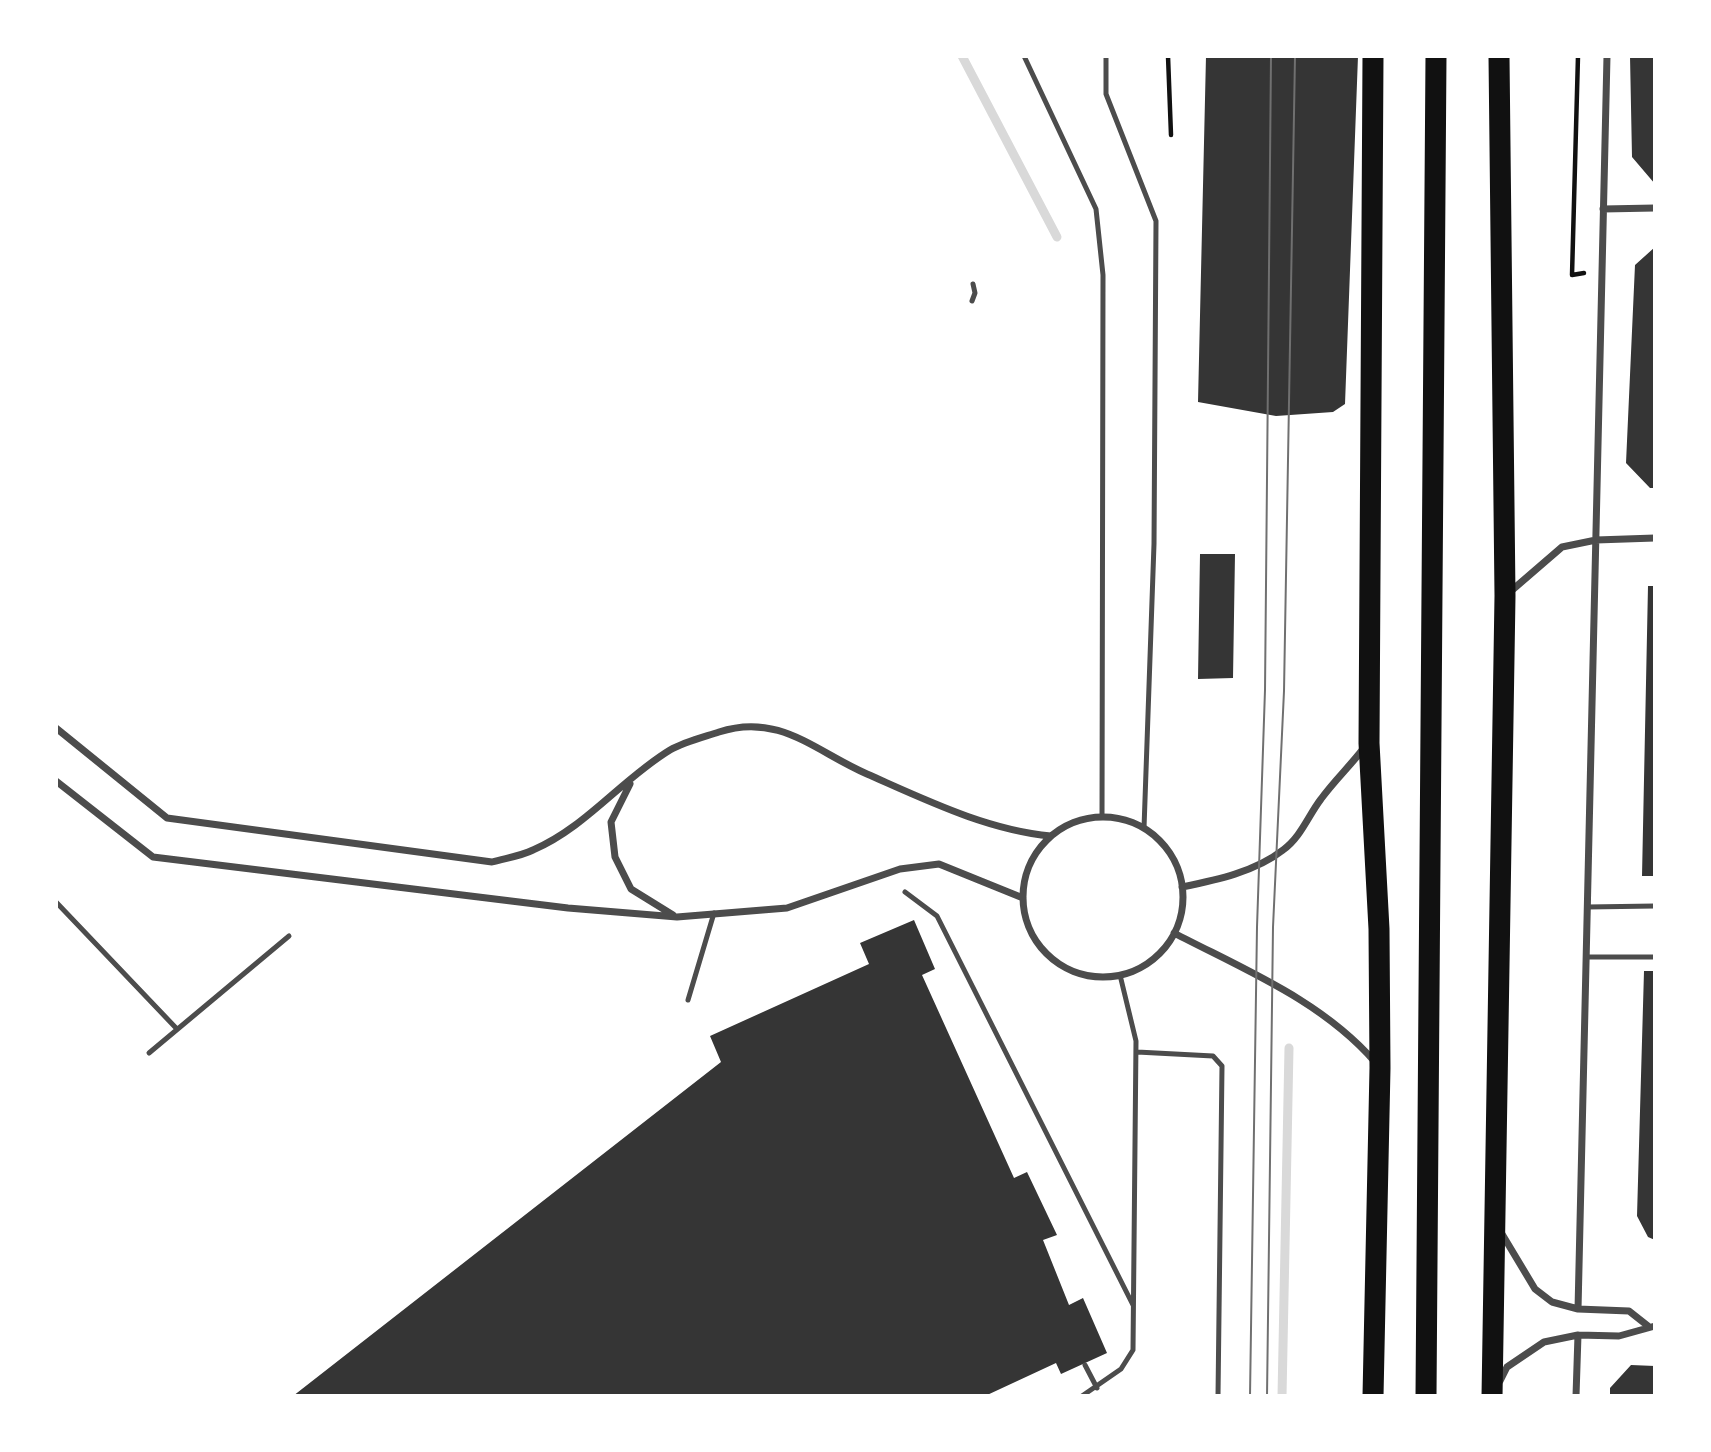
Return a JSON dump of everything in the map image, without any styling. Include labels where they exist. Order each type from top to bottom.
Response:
[{"type":"highway","points":[[1373,56],[1368,743],[1379,929],[1380,1068],[1373,1396]]},
{"type":"highway","points":[[1426,1396],[1436,56]]},
{"type":"highway","points":[[1492,1396],[1505,596],[1499,56]]},
{"type":"street","points":[[1578,1309],[1607,56]]},
{"type":"street","points":[[1603,209],[1655,208]]},
{"type":"street","points":[[1505,596],[1562,547],[1596,540],[1655,538]]},
{"type":"street","points":[[56,728],[167,818],[492,862],[534,850],[631,782],[671,750],[723,731],[757,726],[797,735],[863,772],[974,818],[1018,833],[1051,836]]},
{"type":"street","points":[[1182,887],[1261,864],[1284,850],[1301,832],[1322,797],[1368,743]]},
{"type":"street","points":[[56,781],[153,857],[568,908],[677,917],[787,908],[900,869],[939,864],[1023,898]]},
{"type":"street","points":[[631,782],[611,821],[615,857],[631,889],[677,917]]},
{"type":"street","points":[[1102,817],[1124,819],[1144,828],[1163,843],[1176,863],[1182,887],[1181,918],[1161,952],[1142,966],[1120,975],[1097,976],[1073,971],[1053,960],[1037,943],[1026,921],[1023,898],[1026,875],[1035,853],[1051,836],[1075,822],[1102,817]]},
{"type":"street","points":[[1174,933],[1302,1000],[1345,1032],[1380,1068]]},
{"type":"street","points":[[1494,1220],[1535,1289],[1552,1302],[1578,1309],[1629,1311],[1652,1326]]},
{"type":"street","points":[[1492,1396],[1507,1367],[1544,1342],[1578,1335],[1619,1336],[1652,1326]]},
{"type":"street","points":[[1576,1396],[1578,1335]]},
{"type":"lane","points":[[1024,56],[1096,209],[1103,275],[1099,746],[1102,817]]},
{"type":"lane","points":[[1105,56],[1106,94],[1156,221],[1154,544],[1144,828]]},
{"type":"lane","points":[[972,301],[975,293],[973,284]]},
{"type":"lane","points":[[905,892],[937,916],[1133,1306]]},
{"type":"lane","points":[[56,902],[176,1028]]},
{"type":"lane","points":[[1587,907],[1655,906]]},
{"type":"lane","points":[[688,1000],[714,913]]},
{"type":"lane","points":[[149,1053],[289,936]]},
{"type":"lane","points":[[1586,957],[1655,957]]},
{"type":"lane","points":[[1082,1396],[1121,1370],[1133,1350],[1137,1052],[1120,975]]},
{"type":"lane","points":[[1137,1052],[1213,1056],[1222,1066],[1218,1396]]},
{"type":"lane","points":[[1085,1365],[1097,1388]]},
{"type":"path","points":[[1168,56],[1171,135]]},
{"type":"path","points":[[1572,275],[1578,56]]},
{"type":"building","points":[[1206,56],[1358,56],[1345,404],[1333,412],[1276,416],[1198,402]]},
{"type":"building","points":[[1630,56],[1655,56],[1655,184],[1632,157]]},
{"type":"building","points":[[1655,247],[1655,488],[1650,488],[1626,463],[1635,265]]},
{"type":"building","points":[[1200,554],[1235,554],[1233,678],[1198,679]]},
{"type":"building","points":[[1648,586],[1655,586],[1655,876],[1642,876]]},
{"type":"building","points":[[914,920],[935,969],[922,975],[1014,1178],[1027,1172],[1057,1235],[1043,1240],[1069,1305],[1083,1298],[1107,1353],[1061,1374],[1056,1363],[985,1396],[293,1396],[721,1062],[710,1036],[869,964],[860,943]]},
{"type":"building","points":[[1644,971],[1655,971],[1655,1240],[1648,1237],[1637,1216]]},
{"type":"building","points":[[1631,1365],[1655,1366],[1655,1396],[1610,1396],[1610,1388]]},
{"type":"waterway","points":[[962,56],[1057,237]]},
{"type":"waterway","points":[[1282,1396],[1289,1048]]},
{"type":"tram line","points":[[1250,1396],[1257,927],[1265,690],[1271,56]]},
{"type":"tram line","points":[[1267,1396],[1273,927],[1284,691],[1295,56]]}]
